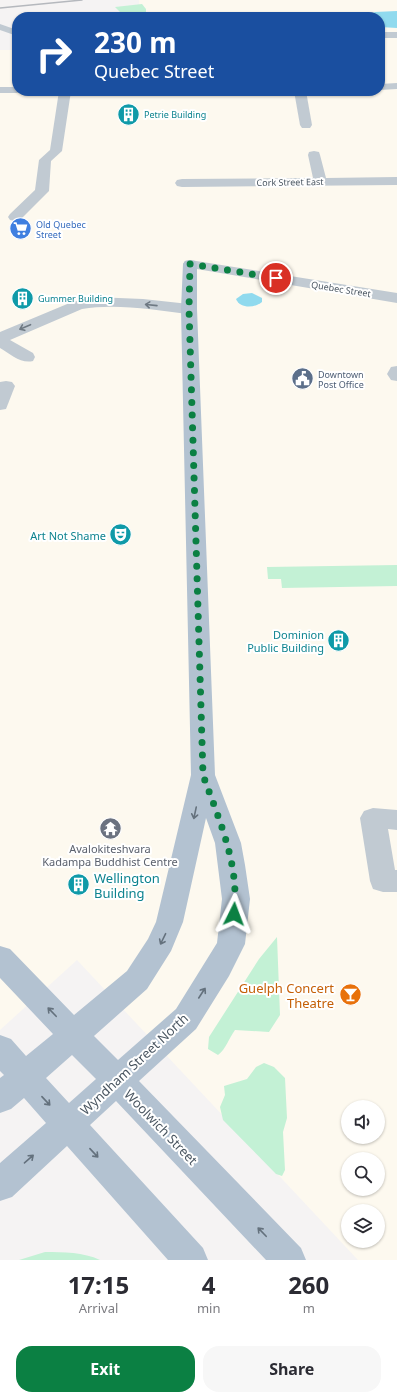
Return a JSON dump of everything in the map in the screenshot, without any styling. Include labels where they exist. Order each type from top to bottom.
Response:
[{"type":"main road","name":"Wyndham Street North","points":[[0,1098],[137,980],[152,958],[164,936],[173,910],[178,878],[188,844],[203,775],[189,309],[190,264]]},
{"type":"main road","name":"Wyndham Street North","points":[[0,1185],[186,1018],[231,944],[236,899],[232,865],[228,843],[203,775]]},
{"type":"main road","name":"Woolwich Street","points":[[0,958],[289,1260]]},
{"type":"main road","points":[[0,1049],[191,1260]]},
{"type":"street","points":[[0,27],[12,37]]},
{"type":"street","points":[[385,35],[397,35]]},
{"type":"street","points":[[385,87],[397,86]]},
{"type":"street","points":[[0,90],[12,90]]},
{"type":"street","points":[[15,217],[42,191],[45,160],[56,151],[64,96]]},
{"type":"street","points":[[301,96],[306,125]]},
{"type":"street","points":[[314,155],[321,182]]},
{"type":"street","name":"Cork Street East","points":[[182,183],[397,181]]},
{"type":"street","name":"Quebec Street","points":[[190,264],[397,298]]},
{"type":"street","points":[[0,340],[78,305],[90,303],[104,302],[143,304],[189,309]]},
{"type":"street","points":[[0,340],[27,357]]},
{"type":"street","points":[[397,371],[397,376]]},
{"type":"street","points":[[0,405],[6,386]]},
{"type":"street","points":[[397,820],[373,818],[383,881],[397,881]]},
{"type":"shaded area","points":[[139,0],[397,0],[397,1260],[358,1260],[347,1248],[385,1248],[385,1204],[341,1204],[341,1242],[77,960],[0,1030],[0,50],[12,50],[12,96],[385,96],[385,12],[140,12]]},
{"type":"green space","points":[[142,4],[146,9],[146,12],[120,12],[115,7]]},
{"type":"green space","points":[[397,565],[397,586],[282,588],[281,579],[268,579],[267,567]]},
{"type":"green space","points":[[277,937],[280,1015],[269,1032],[235,1030],[223,1050],[218,1055],[208,1049],[209,1037],[259,959]]},
{"type":"green space","points":[[264,1063],[274,1067],[285,1078],[287,1118],[283,1132],[285,1170],[282,1176],[276,1174],[223,1120],[220,1107],[225,1095],[224,1086],[247,1079],[256,1067]]},
{"type":"green space","points":[[45,1252],[80,1254],[100,1260],[19,1260]]},
{"type":"water","points":[[397,11],[397,28],[385,27],[385,12],[375,12]]},
{"type":"water","points":[[252,293],[262,298],[262,302],[252,306],[244,306],[241,305],[236,299],[243,294]]},
{"type":"railway","points":[[0,8],[82,0]]},
{"type":"place","name":"Petrie Building","points":[[129,114]]},
{"type":"place","name":"Old Quebec Street","points":[[20,229]]},
{"type":"place","name":"Gummer Building","points":[[22,298]]},
{"type":"place","name":"Downtown Post Office","points":[[302,379]]},
{"type":"place","name":"Art Not Shame","points":[[121,535]]},
{"type":"place","name":"Dominion Public Building","points":[[339,640]]},
{"type":"place","name":"Avalokiteshvara Kadampa Buddhist Centre","points":[[110,828]]},
{"type":"place","name":"Wellington Building","points":[[79,885]]},
{"type":"place","name":"Guelph Concert Theatre","points":[[350,995]]},
{"type":"route","points":[[234,914],[236,899],[228,843],[203,775],[200,716],[194,448],[189,309],[190,264],[276,278]]}]
